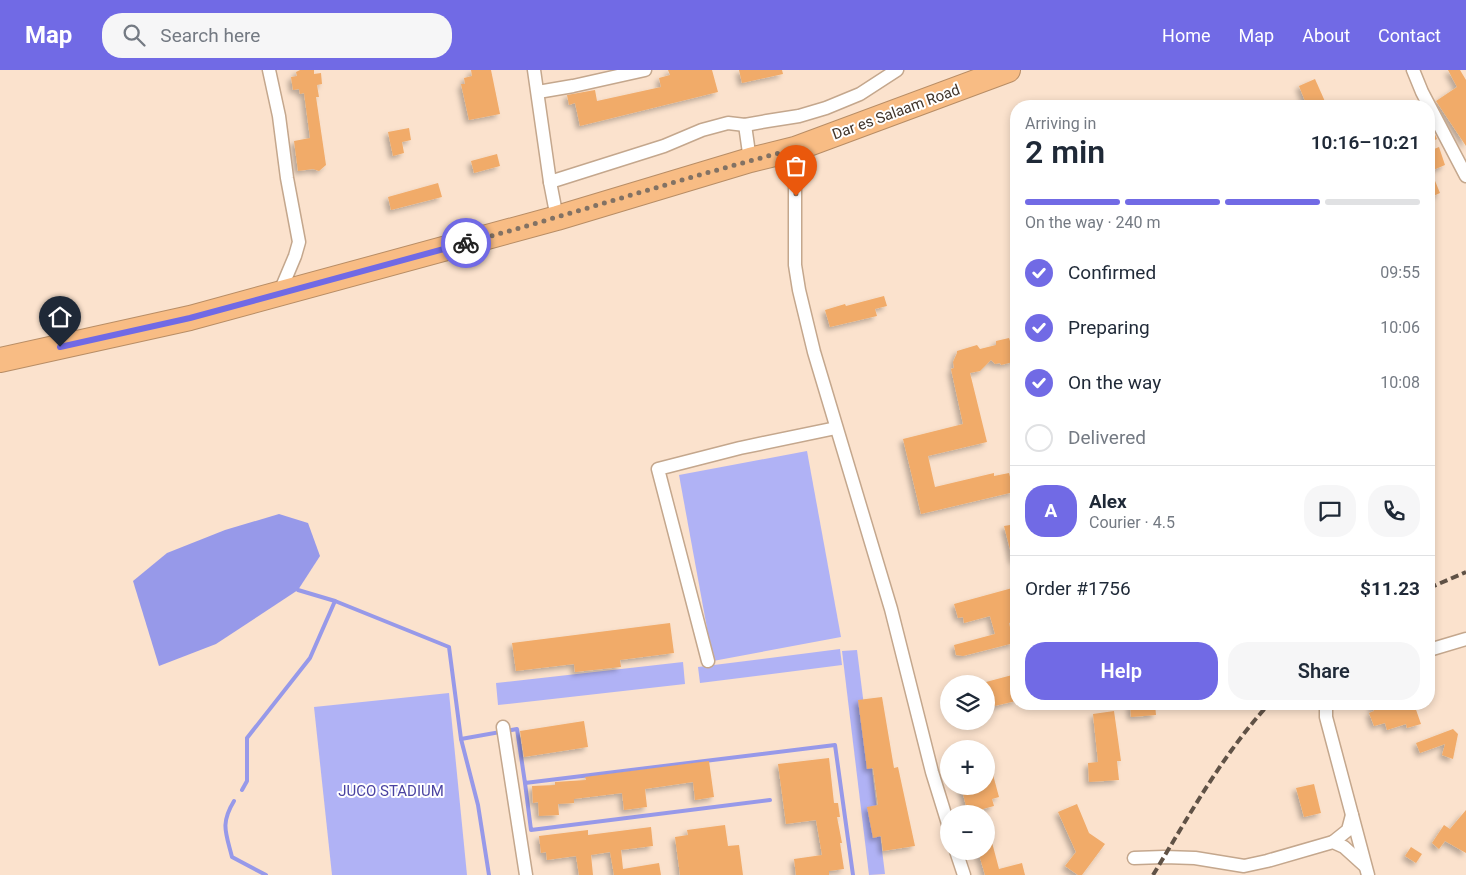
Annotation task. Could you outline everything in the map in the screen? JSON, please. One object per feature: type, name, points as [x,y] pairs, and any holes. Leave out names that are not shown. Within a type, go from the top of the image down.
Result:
[{"type":"highway","name":"Dar es Salaam Road","points":[[0,360],[190,318],[557,218],[750,160],[795,149],[1008,70]]},
{"type":"street","points":[[269,70],[299,242],[279,294]]},
{"type":"street","points":[[534,70],[557,218]]},
{"type":"street","points":[[538,92],[645,70]]},
{"type":"street","points":[[550,182],[664,146],[702,130],[728,123],[745,125],[799,116],[826,108],[860,94],[897,70]]},
{"type":"street","points":[[1412,70],[1426,100]]},
{"type":"street","points":[[1435,117],[1466,176]]},
{"type":"street","points":[[745,125],[750,160]]},
{"type":"street","points":[[795,149],[795,265],[814,352],[890,609],[932,772],[942,805]]},
{"type":"street","points":[[708,660],[658,469],[740,448],[836,428]]},
{"type":"street","points":[[1435,648],[1466,639]]},
{"type":"street","points":[[1326,710],[1326,717],[1366,870]]},
{"type":"street","points":[[503,726],[526,875]]},
{"type":"street","points":[[1134,858],[1195,858],[1244,866],[1259,863],[1332,842],[1348,830],[1352,813]]},
{"type":"street","points":[[1332,842],[1344,847],[1366,870]]},
{"type":"street","points":[[959,860],[964,875]]},
{"type":"street","points":[[1248,875],[1259,863]]},
{"type":"green space","points":[[807,451],[841,637],[713,661],[679,475]]},
{"type":"green space","points":[[840,649],[842,665],[700,683],[698,667]]},
{"type":"green space","points":[[857,650],[885,874],[869,875],[842,651]]},
{"type":"green space","points":[[683,662],[685,684],[498,705],[496,683]]},
{"type":"green space","name":"JUCO STADIUM","points":[[449,693],[467,875],[332,875],[314,707]]},
{"type":"shaded area","points":[[279,514],[308,523],[320,556],[298,590],[216,644],[159,666],[133,581],[167,553],[225,530]]},
{"type":"building","points":[[300,70],[314,70],[314,74],[321,73],[322,84],[317,85],[319,97],[316,97],[326,165],[319,171],[313,169],[298,171],[294,141],[310,138],[304,93],[300,94],[299,89],[293,90],[291,77],[297,76],[296,72]]},
{"type":"building","points":[[471,70],[491,70],[500,114],[469,120],[461,84],[465,84],[464,78],[472,76]]},
{"type":"building","points":[[668,70],[712,70],[718,92],[580,126],[575,103],[569,105],[567,95],[595,90],[597,101],[661,87],[659,78],[670,75]]},
{"type":"building","points":[[739,70],[782,70],[783,74],[742,83]]},
{"type":"building","points":[[1448,70],[1460,70],[1466,80],[1466,146],[1436,101],[1457,87]]},
{"type":"building","points":[[1315,79],[1324,100],[1305,100],[1299,86]]},
{"type":"building","points":[[409,128],[411,140],[402,142],[404,153],[393,156],[388,132]]},
{"type":"building","points":[[1439,147],[1445,165],[1435,169],[1435,149]]},
{"type":"building","points":[[497,154],[500,166],[474,173],[471,161]]},
{"type":"building","points":[[1435,181],[1440,193],[1435,195]]},
{"type":"building","points":[[438,183],[442,197],[391,210],[388,197]]},
{"type":"building","points":[[884,296],[887,306],[875,309],[877,316],[830,327],[825,310]]},
{"type":"building","points":[[1009,338],[1010,363],[1001,365],[1000,363],[995,364],[991,360],[980,371],[970,373],[987,442],[928,456],[935,487],[994,473],[994,476],[1009,473],[1010,493],[921,514],[903,439],[963,424],[951,369],[954,368],[953,362],[957,351],[977,345],[980,349],[996,345],[996,341]]},
{"type":"building","points":[[1010,525],[1010,549],[1004,526]]},
{"type":"building","points":[[1010,589],[1010,644],[963,656],[956,655],[954,645],[995,634],[990,616],[964,623],[963,617],[958,618],[954,604]]},
{"type":"building","points":[[670,623],[674,653],[620,660],[621,667],[575,672],[574,664],[516,671],[512,643]]},
{"type":"building","points":[[1010,676],[1010,702],[995,706],[995,680]]},
{"type":"building","points":[[882,697],[894,768],[898,767],[915,846],[883,851],[881,836],[873,838],[867,807],[878,805],[873,768],[867,769],[858,700]]},
{"type":"building","points":[[1130,710],[1156,710],[1156,715],[1131,717]]},
{"type":"building","points":[[1416,710],[1421,724],[1407,728],[1406,724],[1387,730],[1385,723],[1374,726],[1369,713],[1374,711]]},
{"type":"building","points":[[1114,711],[1121,761],[1117,761],[1119,780],[1089,782],[1088,763],[1098,762],[1093,714]]},
{"type":"building","points":[[584,721],[588,747],[524,757],[520,731]]},
{"type":"building","points":[[1453,729],[1458,734],[1453,759],[1442,755],[1445,744],[1420,753],[1416,743]]},
{"type":"building","points":[[829,758],[834,803],[838,803],[840,817],[837,817],[844,869],[829,871],[829,875],[796,875],[794,859],[822,855],[816,820],[786,824],[778,764]]},
{"type":"building","points":[[709,761],[714,797],[695,800],[693,782],[645,789],[647,807],[624,810],[622,793],[574,799],[574,803],[558,804],[559,815],[539,816],[538,802],[533,803],[532,786],[555,785],[555,782],[586,780],[585,777]]},
{"type":"building","points":[[995,782],[999,797],[992,799],[994,805],[966,805],[963,795],[995,795]]},
{"type":"building","points":[[1314,784],[1321,813],[1304,817],[1296,788]]},
{"type":"building","points":[[1077,804],[1089,833],[1105,844],[1082,875],[1078,875],[1065,866],[1076,852],[1058,812]]},
{"type":"building","points":[[1466,810],[1466,853],[1445,841],[1439,849],[1432,843],[1444,825],[1450,829]]},
{"type":"building","points":[[725,825],[728,846],[739,845],[743,875],[680,875],[675,837],[688,835],[687,830]]},
{"type":"building","points":[[651,827],[653,846],[621,850],[623,869],[659,863],[661,875],[614,875],[610,852],[591,855],[593,875],[579,875],[576,856],[547,860],[546,852],[541,853],[539,836],[588,830],[588,835]]},
{"type":"building","points":[[1411,847],[1422,854],[1416,863],[1405,856]]},
{"type":"building","points":[[995,854],[999,869],[1022,863],[1025,875],[985,875],[981,860],[995,860]]},
{"type":"waterway","points":[[242,790],[247,781],[247,738],[310,658],[335,601],[298,590]]},
{"type":"waterway","points":[[335,601],[449,647],[461,739],[478,805],[489,875]]},
{"type":"waterway","points":[[461,739],[517,729],[525,783],[835,745],[853,875]]},
{"type":"waterway","points":[[525,783],[531,830],[770,800]]},
{"type":"waterway","points":[[234,801],[226,822],[226,835],[232,857],[266,875]]},
{"type":"railway","points":[[1435,585],[1466,572]]},
{"type":"railway","points":[[1153,875],[1221,765],[1264,710]]},
{"type":"way so far","points":[[466,243],[557,218],[750,160],[795,149],[796,196]]},
{"type":"route","points":[[60,347],[190,318],[466,243]]}]
